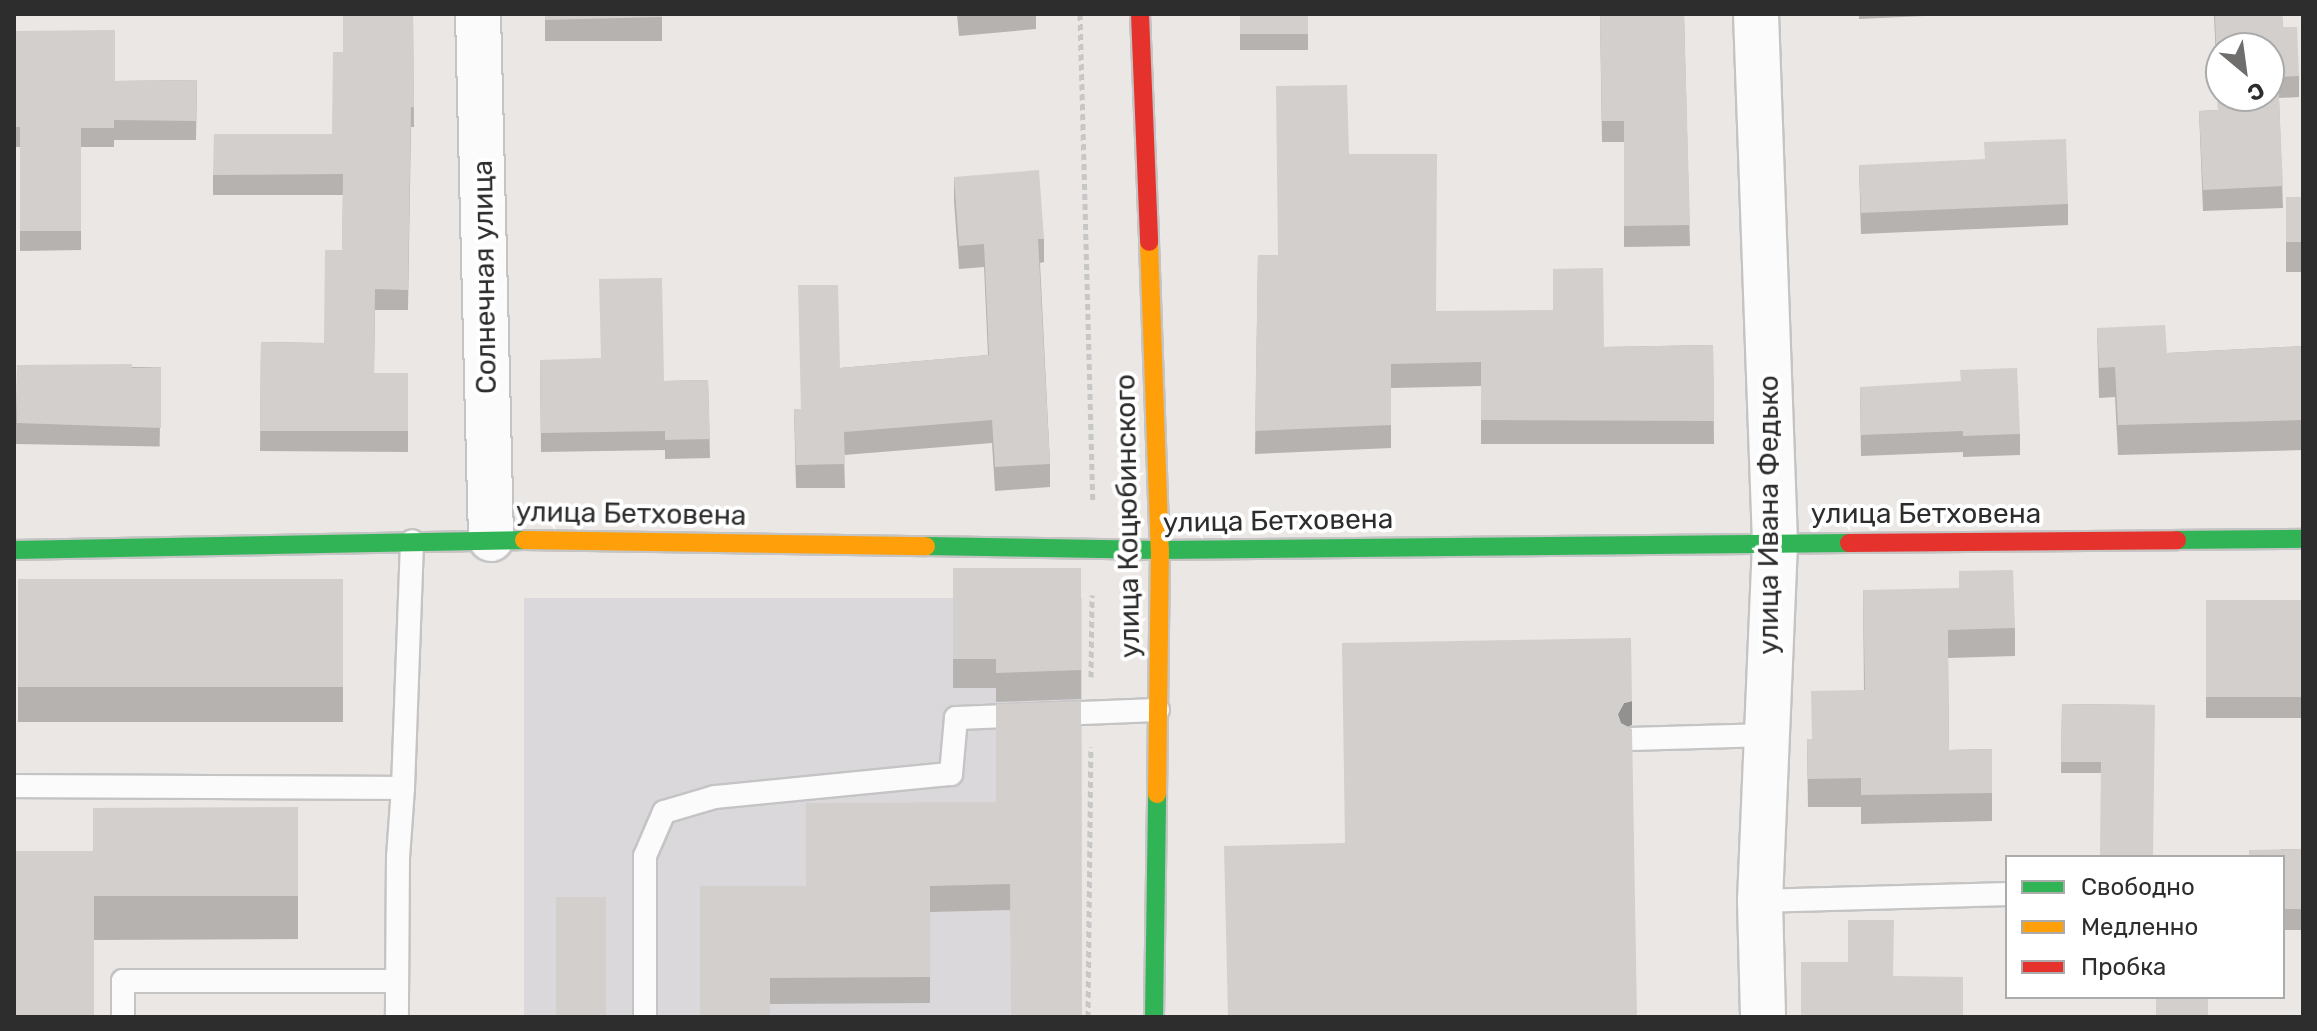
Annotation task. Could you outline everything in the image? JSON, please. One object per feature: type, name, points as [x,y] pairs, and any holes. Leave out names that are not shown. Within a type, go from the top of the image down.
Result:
[{"type":"street","name":"Солнечная улица","points":[[478,14],[491,539]]},
{"type":"street","name":"улица Коцюбинского","points":[[1140,14],[1160,550],[1154,1017]]},
{"type":"street","name":"улица Ивана Федько","points":[[1756,14],[1775,543],[1760,901],[1763,1017]]},
{"type":"street","name":"улица Бетховена","points":[[14,550],[491,539],[1160,550],[2303,539]]},
{"type":"lane","points":[[397,1017],[398,857],[412,541]]},
{"type":"lane","points":[[645,1017],[645,856],[664,812],[715,797],[951,774],[956,718],[1158,710]]},
{"type":"lane","points":[[1632,739],[1767,735]]},
{"type":"lane","points":[[14,786],[403,788]]},
{"type":"lane","points":[[1760,901],[2005,894]]},
{"type":"lane","points":[[123,1017],[123,981],[396,981]]},
{"type":"shaded area","points":[[524,598],[1082,598],[1082,1017],[524,1017]]},
{"type":"building","points":[[343,14],[413,14],[414,107],[411,107],[408,290],[375,289],[374,373],[408,373],[408,431],[260,431],[261,342],[324,343],[325,250],[342,250],[343,174],[213,175],[214,134],[332,134],[333,52],[343,52]]},
{"type":"building","points":[[545,14],[662,14],[662,17],[545,20]]},
{"type":"building","points":[[1240,14],[1308,14],[1308,34],[1240,34]]},
{"type":"building","points":[[1600,14],[1684,14],[1690,225],[1624,226],[1624,121],[1602,121]]},
{"type":"building","points":[[2215,14],[2282,14],[2283,27],[2297,27],[2299,76],[2285,77],[2285,32],[2216,32]]},
{"type":"building","points":[[115,30],[115,81],[197,80],[196,121],[114,120],[114,128],[81,128],[81,231],[20,231],[20,127],[14,127],[14,31]]},
{"type":"building","points":[[1347,85],[1349,154],[1437,154],[1436,311],[1553,310],[1553,269],[1603,268],[1604,347],[1713,345],[1714,421],[1481,420],[1481,362],[1391,364],[1391,425],[1255,431],[1258,255],[1278,255],[1276,86]]},
{"type":"building","points":[[2199,111],[2280,112],[2283,186],[2203,190]]},
{"type":"building","points":[[2066,139],[2068,204],[1861,213],[1859,165],[1985,159],[1984,142]]},
{"type":"building","points":[[1039,170],[1044,239],[1038,239],[1050,464],[995,467],[992,420],[844,432],[845,464],[796,465],[794,409],[801,409],[798,285],[838,285],[840,368],[989,355],[984,244],[959,246],[954,177]]},
{"type":"building","points":[[2286,197],[2303,197],[2303,242],[2286,242]]},
{"type":"building","points":[[662,278],[664,381],[708,380],[710,439],[665,440],[665,431],[541,433],[540,360],[601,358],[599,279]]},
{"type":"building","points":[[2165,325],[2167,353],[2303,346],[2303,420],[2118,425],[2115,367],[2099,368],[2097,328]]},
{"type":"building","points":[[132,364],[132,368],[161,368],[161,428],[17,423],[17,365]]},
{"type":"building","points":[[2017,368],[2020,434],[1963,436],[1963,431],[1861,435],[1860,387],[1961,381],[1960,370]]},
{"type":"building","points":[[953,568],[1081,568],[1081,670],[996,673],[996,659],[953,659]]},
{"type":"building","points":[[2013,570],[2015,628],[1948,630],[1949,750],[1992,749],[1992,793],[1861,795],[1861,778],[1808,779],[1807,739],[1812,739],[1811,691],[1865,690],[1863,590],[1959,588],[1959,571]]},
{"type":"building","points":[[18,579],[343,579],[343,687],[18,687]]},
{"type":"building","points":[[2206,600],[2303,600],[2303,697],[2206,697]]},
{"type":"building","points":[[1631,638],[1632,701],[1624,703],[1618,714],[1621,723],[1632,729],[1637,1017],[1228,1017],[1224,846],[1345,843],[1342,643]]},
{"type":"building","points":[[1081,701],[1082,1017],[1011,1017],[1010,884],[930,886],[930,977],[770,978],[770,1017],[700,1017],[700,886],[806,886],[806,803],[996,802],[996,704]]},
{"type":"building","points":[[2062,704],[2155,705],[2153,855],[2100,855],[2101,762],[2061,762]]},
{"type":"building","points":[[298,807],[298,896],[94,896],[94,1017],[14,1017],[14,851],[93,851],[93,808]]},
{"type":"building","points":[[2303,849],[2303,909],[2285,909],[2285,855],[2249,855],[2249,850]]},
{"type":"building","points":[[556,897],[606,897],[606,1017],[556,1017]]},
{"type":"building","points":[[1848,920],[1894,920],[1893,976],[1963,977],[1963,1017],[1801,1017],[1801,962],[1848,962]]},
{"type":"building","points":[[2156,999],[2208,999],[2208,1017],[2156,1017]]},
{"type":"traffic: fast","points":[[2177,540],[2303,539]]},
{"type":"traffic: fast","points":[[14,550],[524,540]]},
{"type":"traffic: fast","points":[[926,546],[1160,550],[1849,543]]},
{"type":"traffic: fast","points":[[1154,1017],[1157,794]]},
{"type":"traffic: slow","points":[[1149,242],[1160,550],[1157,794]]},
{"type":"traffic: slow","points":[[524,540],[926,546]]},
{"type":"traffic: jam","points":[[1140,14],[1149,242]]},
{"type":"traffic: jam","points":[[1849,543],[2177,540]]}]
